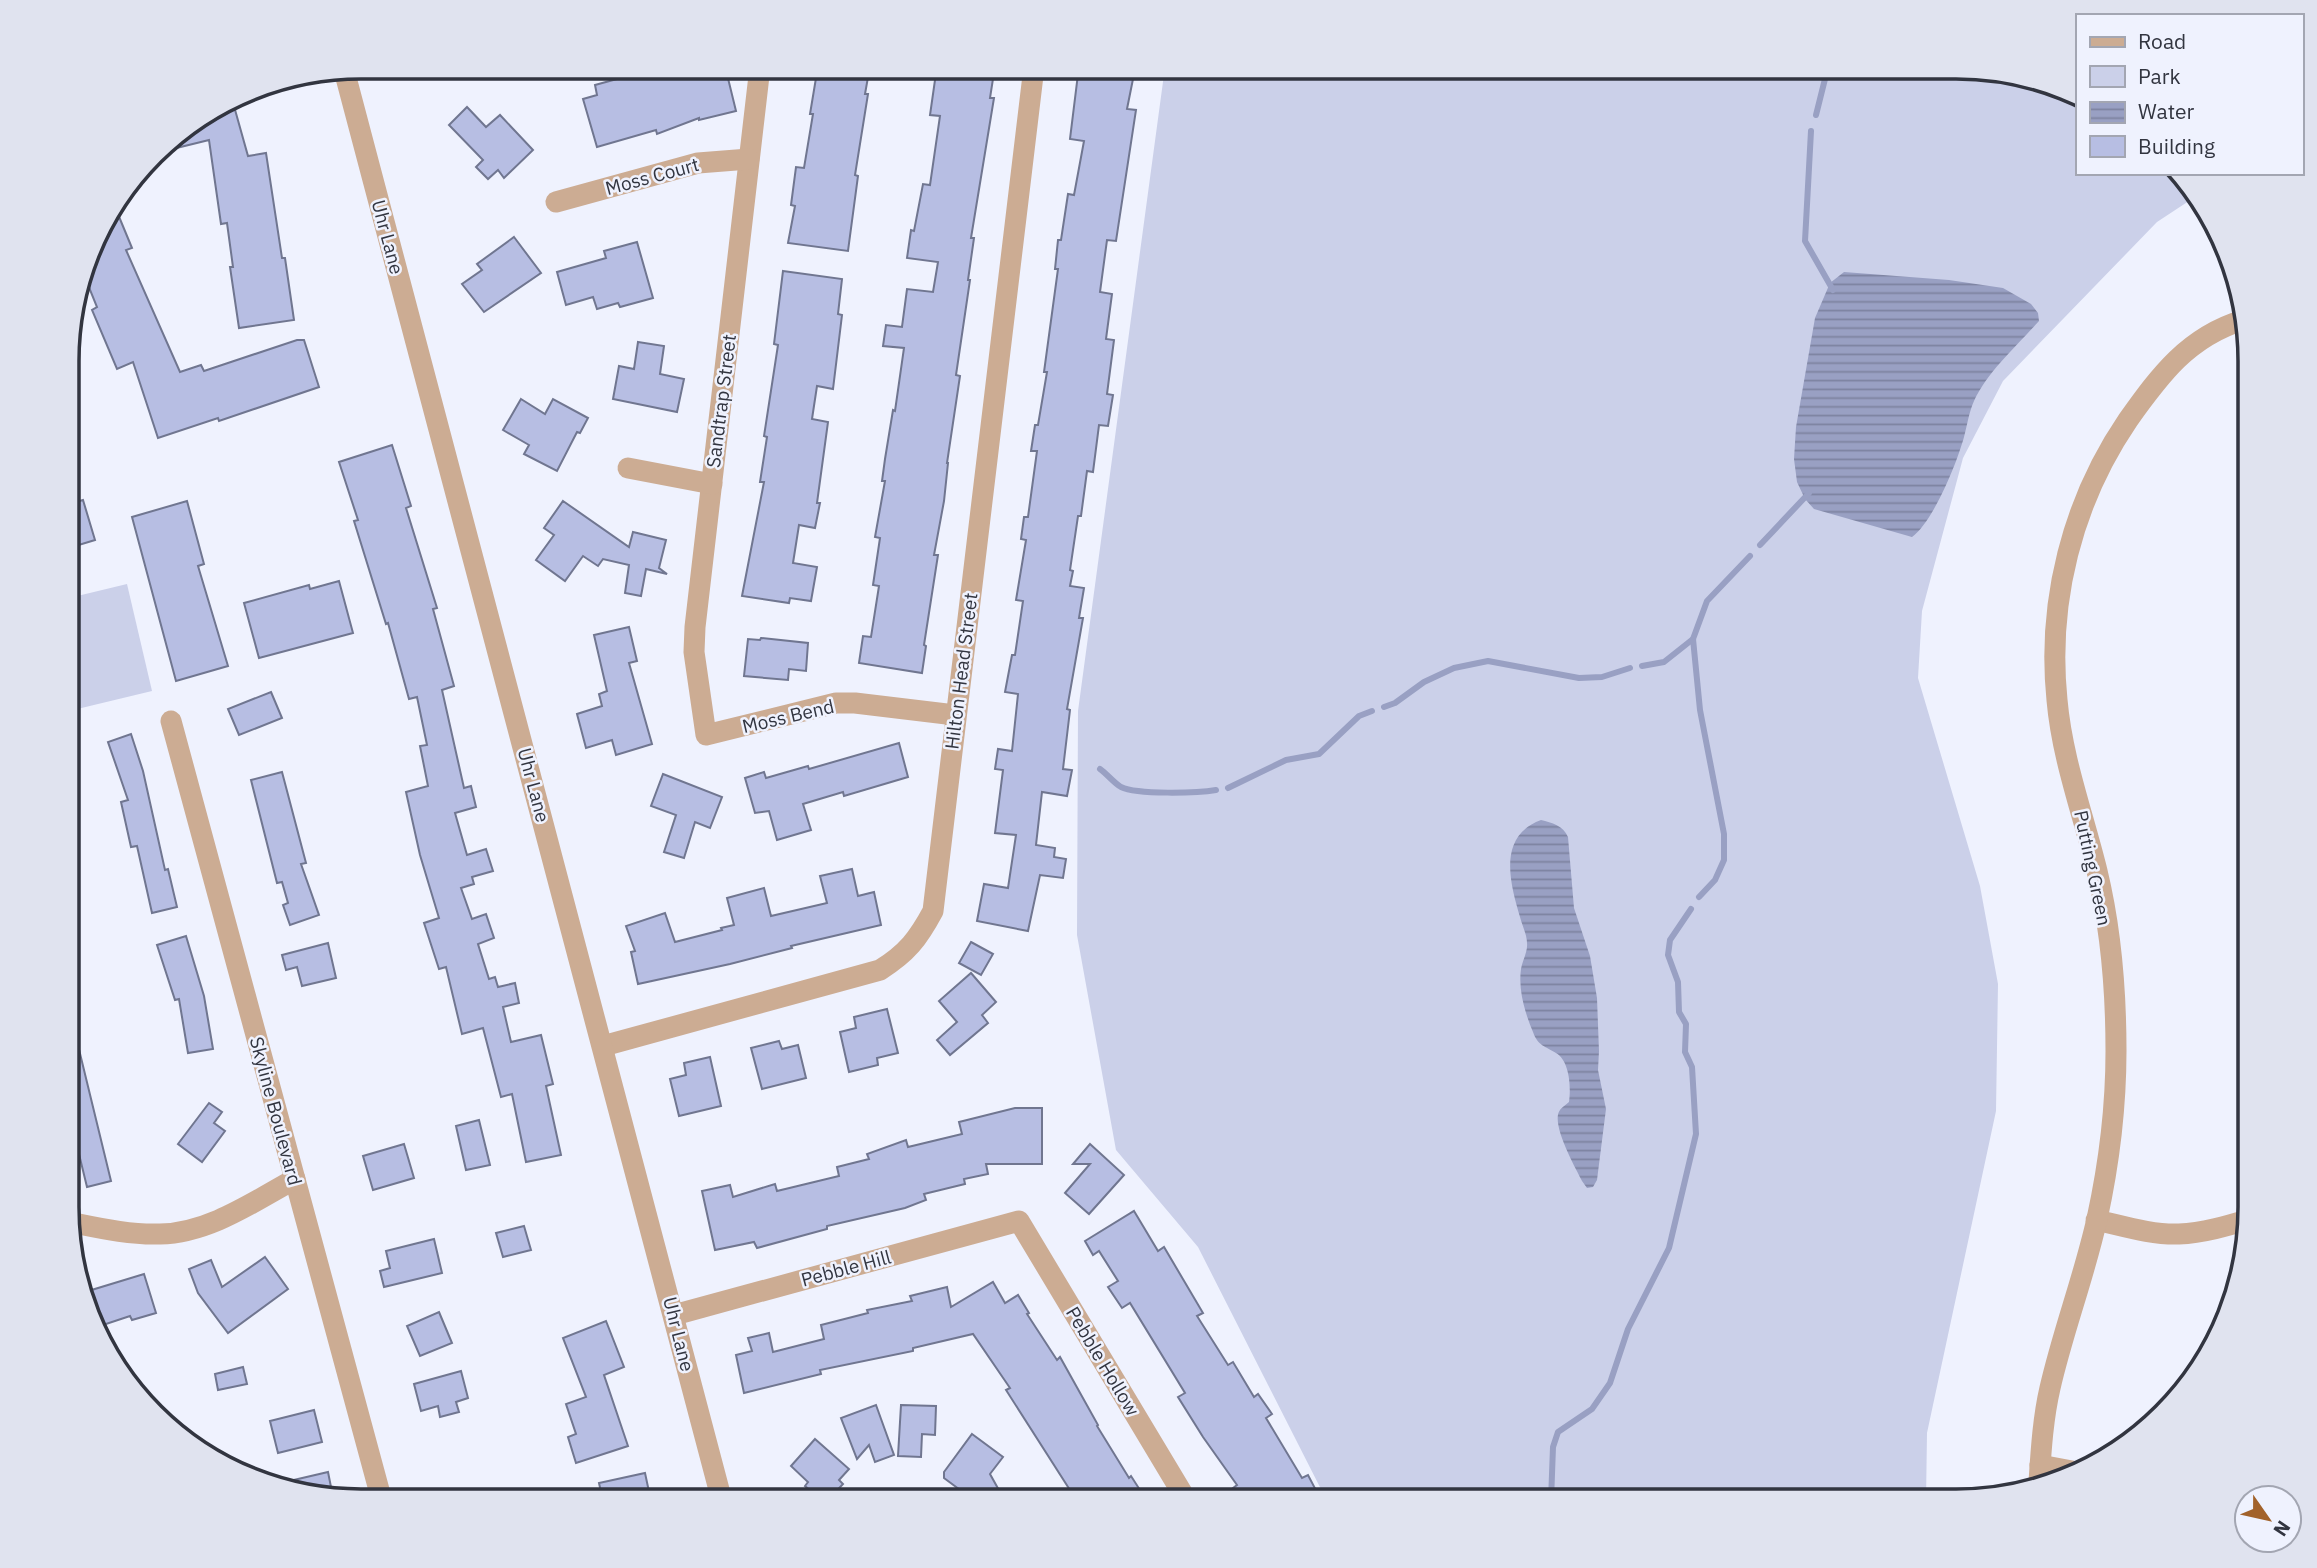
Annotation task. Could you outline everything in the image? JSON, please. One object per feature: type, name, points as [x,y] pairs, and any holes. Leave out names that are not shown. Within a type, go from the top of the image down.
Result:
[{"type":"street","name":"Uhr Lane","points":[[346,79],[719,1489]]},
{"type":"street","name":"Sandtrap Street","points":[[706,735],[694,652],[758,79]]},
{"type":"street","name":"Hilton Head Street","points":[[603,1046],[880,970],[902,956],[920,935],[933,911],[1032,79]]},
{"type":"street","name":"Moss Court","points":[[556,202],[698,163],[749,159]]},
{"type":"street","name":"Putting Green","points":[[2039,1473],[2048,1393],[2096,1220],[2111,1133],[2116,1051],[2112,962],[2098,874],[2063,744],[2057,701],[2054,656],[2063,568],[2075,525],[2111,444],[2164,370],[2194,344],[2236,322]]},
{"type":"street","points":[[628,468],[712,484]]},
{"type":"street","name":"Moss Bend","points":[[706,735],[836,703],[955,715]]},
{"type":"street","name":"Skyline Boulevard","points":[[171,721],[378,1489]]},
{"type":"street","points":[[79,1224],[118,1232],[161,1234],[194,1229],[225,1217],[295,1179]]},
{"type":"street","points":[[2096,1220],[2156,1233],[2180,1234],[2238,1223]]},
{"type":"street","name":"Pebble Hill","points":[[674,1315],[1019,1221]]},
{"type":"street","name":"Pebble Hollow","points":[[1019,1221],[1180,1489]]},
{"type":"green space","points":[[1163,79],[1993,81],[2029,88],[2076,106],[2076,175],[2168,175],[2189,201],[2157,222],[2003,381],[1963,458],[1922,611],[1918,678],[1980,886],[1998,984],[1996,1111],[1927,1433],[1926,1489],[1321,1489],[1198,1247],[1116,1150],[1077,935],[1078,711]]},
{"type":"green space","points":[[127,584],[152,691],[79,709],[79,596]]},
{"type":"water","points":[[1844,272],[1949,280],[2003,288],[2031,304],[2038,313],[2039,321],[1995,369],[1980,390],[1972,405],[1961,448],[1950,476],[1928,519],[1912,537],[1814,509],[1805,499],[1797,482],[1794,459],[1796,427],[1815,318],[1830,283]]},
{"type":"water","points":[[1541,820],[1560,827],[1568,837],[1574,908],[1590,956],[1597,998],[1598,1070],[1606,1109],[1597,1180],[1593,1187],[1587,1188],[1569,1156],[1558,1125],[1560,1110],[1569,1102],[1567,1068],[1561,1057],[1535,1037],[1521,993],[1520,977],[1527,940],[1513,890],[1510,862],[1518,837],[1527,827]]},
{"type":"building","points":[[617,79],[728,79],[736,111],[699,118],[657,134],[656,130],[597,147],[583,99],[597,95],[595,85]]},
{"type":"building","points":[[816,79],[868,79],[848,251],[788,243],[795,206],[791,205],[796,167],[804,168],[813,114],[810,114]]},
{"type":"building","points":[[935,79],[993,79],[990,98],[994,98],[971,238],[974,238],[970,280],[956,375],[960,376],[944,501],[934,555],[938,555],[922,673],[859,663],[863,636],[871,637],[879,586],[873,585],[880,538],[875,537],[904,348],[883,346],[886,325],[902,327],[907,289],[933,292],[938,262],[907,258],[923,184],[930,185],[940,116],[930,115]]},
{"type":"building","points":[[1077,79],[1133,79],[1127,109],[1136,110],[1116,241],[1107,240],[1100,292],[1112,294],[1106,339],[1114,340],[1107,394],[1113,395],[1108,426],[1099,425],[1093,472],[1087,471],[1070,570],[1073,571],[1070,586],[1084,588],[1079,618],[1083,618],[1067,709],[1070,710],[1063,769],[1072,770],[1067,796],[1042,792],[1036,845],[1055,848],[1054,857],[1066,859],[1063,878],[1040,875],[1028,931],[977,921],[984,884],[1008,888],[1016,835],[995,833],[1003,770],[995,769],[998,749],[1012,751],[1018,694],[1005,692],[1012,655],[1015,655],[1023,601],[1016,600],[1026,540],[1021,539],[1024,517],[1028,517],[1037,451],[1031,451],[1047,372],[1044,372],[1058,269],[1055,269],[1058,240],[1061,240],[1068,194],[1074,195],[1084,141],[1070,139]]},
{"type":"building","points":[[467,107],[486,127],[500,115],[533,150],[504,178],[498,170],[488,179],[476,167],[483,160],[449,125]]},
{"type":"building","points":[[235,109],[248,156],[266,153],[294,320],[239,328],[227,223],[221,224],[209,140],[176,148],[204,126]]},
{"type":"building","points":[[119,217],[132,248],[126,250],[180,372],[201,365],[204,371],[304,340],[319,387],[219,421],[218,418],[158,438],[133,362],[117,369],[92,310],[97,307],[89,286],[100,253]]},
{"type":"building","points":[[514,237],[541,273],[484,312],[462,284],[482,270],[477,264]]},
{"type":"building","points":[[637,242],[653,298],[620,307],[618,303],[597,309],[593,297],[566,305],[557,272],[606,258],[604,251]]},
{"type":"building","points":[[783,271],[842,279],[838,314],[842,315],[833,389],[817,386],[812,419],[828,422],[817,503],[820,503],[815,528],[799,525],[793,563],[817,567],[811,601],[790,598],[789,603],[742,596],[764,482],[760,482],[767,437],[764,436],[778,345],[774,344]]},
{"type":"building","points":[[638,342],[664,346],[660,374],[684,379],[677,412],[613,399],[619,366],[634,369]]},
{"type":"building","points":[[521,399],[545,414],[553,399],[588,418],[580,433],[577,432],[557,471],[524,454],[529,445],[503,430]]},
{"type":"building","points":[[392,445],[411,506],[406,508],[437,608],[433,609],[454,686],[442,690],[464,788],[471,786],[476,807],[455,813],[467,855],[486,849],[493,871],[472,877],[474,884],[461,888],[472,919],[486,914],[494,938],[478,944],[489,979],[495,977],[498,987],[515,983],[519,1003],[503,1007],[511,1042],[541,1035],[553,1084],[546,1086],[561,1155],[526,1162],[512,1094],[501,1097],[483,1028],[462,1034],[446,967],[439,969],[424,923],[439,918],[420,855],[406,792],[428,786],[420,746],[427,745],[417,697],[409,699],[388,623],[386,624],[354,521],[358,520],[339,462]]},
{"type":"building","points":[[83,500],[95,540],[79,545],[79,501]]},
{"type":"building","points":[[187,501],[204,564],[198,566],[228,666],[176,681],[132,517]]},
{"type":"building","points":[[563,501],[629,547],[633,532],[666,540],[659,568],[667,574],[646,569],[641,596],[625,593],[629,565],[603,559],[598,566],[583,556],[565,581],[536,560],[554,535],[544,528]]},
{"type":"building","points":[[339,581],[353,633],[259,658],[244,603],[309,585],[310,589]]},
{"type":"building","points":[[629,627],[637,661],[629,663],[652,744],[616,755],[612,740],[586,748],[577,714],[602,706],[599,694],[607,691],[594,635]]},
{"type":"building","points":[[748,639],[808,643],[806,671],[789,669],[788,680],[744,676]]},
{"type":"building","points":[[271,692],[282,718],[239,735],[228,709]]},
{"type":"building","points":[[131,734],[177,907],[152,913],[137,846],[131,847],[121,802],[128,800],[108,742]]},
{"type":"building","points":[[899,743],[908,777],[844,796],[843,792],[803,804],[811,830],[777,840],[769,811],[755,813],[745,778],[764,772],[766,778],[808,766],[809,769]]},
{"type":"building","points":[[282,772],[306,863],[301,864],[319,915],[290,925],[283,905],[288,903],[282,882],[277,883],[251,780]]},
{"type":"building","points":[[663,774],[722,797],[710,828],[695,822],[684,858],[664,852],[676,815],[651,806]]},
{"type":"building","points":[[852,869],[858,896],[874,892],[881,925],[791,946],[792,948],[730,964],[638,984],[631,952],[635,951],[626,926],[665,913],[675,942],[734,925],[727,898],[764,888],[771,916],[827,903],[820,876]]},
{"type":"building","points":[[186,936],[204,996],[213,1049],[188,1053],[179,999],[175,1000],[157,945]]},
{"type":"building","points":[[971,942],[993,954],[981,975],[959,963]]},
{"type":"building","points":[[328,943],[336,978],[302,986],[297,967],[286,970],[282,955]]},
{"type":"building","points":[[971,973],[996,1002],[982,1015],[988,1023],[950,1055],[937,1040],[957,1022],[939,1001]]},
{"type":"building","points":[[887,1009],[898,1053],[877,1058],[878,1065],[849,1072],[840,1032],[856,1028],[854,1017]]},
{"type":"building","points":[[779,1041],[782,1049],[798,1045],[806,1078],[762,1089],[751,1048]]},
{"type":"building","points":[[79,1049],[111,1181],[87,1187],[79,1154]]},
{"type":"building","points":[[710,1057],[721,1106],[679,1116],[670,1079],[686,1075],[684,1063]]},
{"type":"building","points":[[209,1103],[222,1112],[214,1123],[225,1131],[202,1162],[178,1144]]},
{"type":"building","points":[[1015,1108],[1042,1108],[1042,1164],[986,1164],[988,1174],[964,1179],[965,1184],[924,1194],[926,1200],[905,1208],[827,1226],[827,1229],[757,1248],[754,1242],[715,1250],[702,1191],[730,1185],[733,1197],[775,1184],[777,1191],[839,1176],[837,1167],[869,1159],[867,1154],[906,1140],[908,1147],[962,1134],[959,1122]]},
{"type":"building","points":[[479,1120],[490,1165],[466,1170],[456,1126]]},
{"type":"building","points":[[404,1144],[414,1178],[373,1190],[363,1156]]},
{"type":"building","points":[[1090,1144],[1124,1175],[1089,1214],[1065,1193],[1090,1164],[1073,1164]]},
{"type":"building","points":[[1134,1211],[1158,1251],[1164,1247],[1203,1313],[1197,1316],[1228,1365],[1233,1362],[1254,1397],[1258,1394],[1272,1414],[1266,1418],[1302,1478],[1308,1475],[1315,1489],[1234,1489],[1237,1485],[1178,1397],[1185,1393],[1130,1303],[1122,1308],[1108,1287],[1118,1281],[1099,1251],[1093,1255],[1085,1241]]},
{"type":"building","points":[[524,1226],[531,1250],[503,1257],[496,1233]]},
{"type":"building","points":[[434,1239],[442,1273],[384,1287],[380,1271],[390,1268],[386,1251]]},
{"type":"building","points":[[265,1257],[288,1289],[228,1333],[198,1293],[189,1269],[211,1260],[222,1287]]},
{"type":"building","points":[[144,1274],[156,1313],[132,1320],[130,1316],[104,1325],[91,1290]]},
{"type":"building","points":[[993,1282],[1005,1303],[1018,1295],[1057,1360],[1060,1357],[1129,1478],[1131,1476],[1139,1489],[1069,1489],[1006,1390],[1010,1388],[973,1334],[913,1348],[913,1351],[820,1370],[821,1374],[744,1393],[736,1355],[752,1351],[748,1338],[769,1333],[773,1352],[824,1339],[821,1325],[868,1313],[867,1310],[912,1301],[910,1296],[947,1287],[951,1307]]},
{"type":"building","points":[[439,1312],[452,1343],[420,1356],[407,1326]]},
{"type":"building","points":[[606,1321],[624,1367],[604,1375],[628,1446],[576,1463],[568,1437],[576,1434],[566,1404],[586,1397],[563,1338]]},
{"type":"building","points":[[243,1367],[247,1384],[218,1390],[215,1374]]},
{"type":"building","points":[[461,1371],[468,1398],[456,1402],[459,1412],[440,1417],[438,1406],[421,1411],[414,1384]]},
{"type":"building","points":[[876,1405],[894,1455],[875,1462],[869,1445],[857,1459],[841,1418]]},
{"type":"building","points":[[901,1405],[936,1406],[935,1435],[922,1434],[921,1457],[898,1456]]},
{"type":"building","points":[[314,1410],[322,1442],[278,1453],[270,1421]]},
{"type":"building","points":[[972,1434],[1003,1457],[990,1474],[998,1489],[959,1489],[944,1478],[944,1472]]},
{"type":"building","points":[[815,1439],[849,1469],[839,1480],[843,1484],[838,1489],[808,1489],[805,1486],[808,1482],[791,1466]]},
{"type":"building","points":[[328,1472],[331,1488],[306,1484],[291,1481]]},
{"type":"building","points":[[645,1473],[648,1489],[600,1489],[599,1483]]},
{"type":"waterway","points":[[1816,115],[1825,79]]},
{"type":"waterway","points":[[1811,131],[1805,241],[1833,290]]},
{"type":"waterway","points":[[1760,545],[1809,493]]},
{"type":"waterway","points":[[1699,897],[1715,880],[1724,860],[1724,834],[1700,710],[1693,639],[1707,601],[1750,556]]},
{"type":"waterway","points":[[1642,666],[1664,662],[1693,639]]},
{"type":"waterway","points":[[1384,707],[1395,703],[1424,682],[1454,668],[1488,661],[1579,678],[1602,677],[1630,668]]},
{"type":"waterway","points":[[1228,788],[1286,760],[1319,754],[1359,716],[1372,711]]},
{"type":"waterway","points":[[1100,769],[1118,785],[1129,790],[1168,793],[1216,790]]},
{"type":"waterway","points":[[1551,1489],[1553,1447],[1558,1432],[1592,1409],[1610,1383],[1628,1329],[1669,1248],[1696,1134],[1692,1067],[1685,1052],[1686,1024],[1679,1012],[1678,982],[1668,955],[1670,940],[1691,909]]}]
